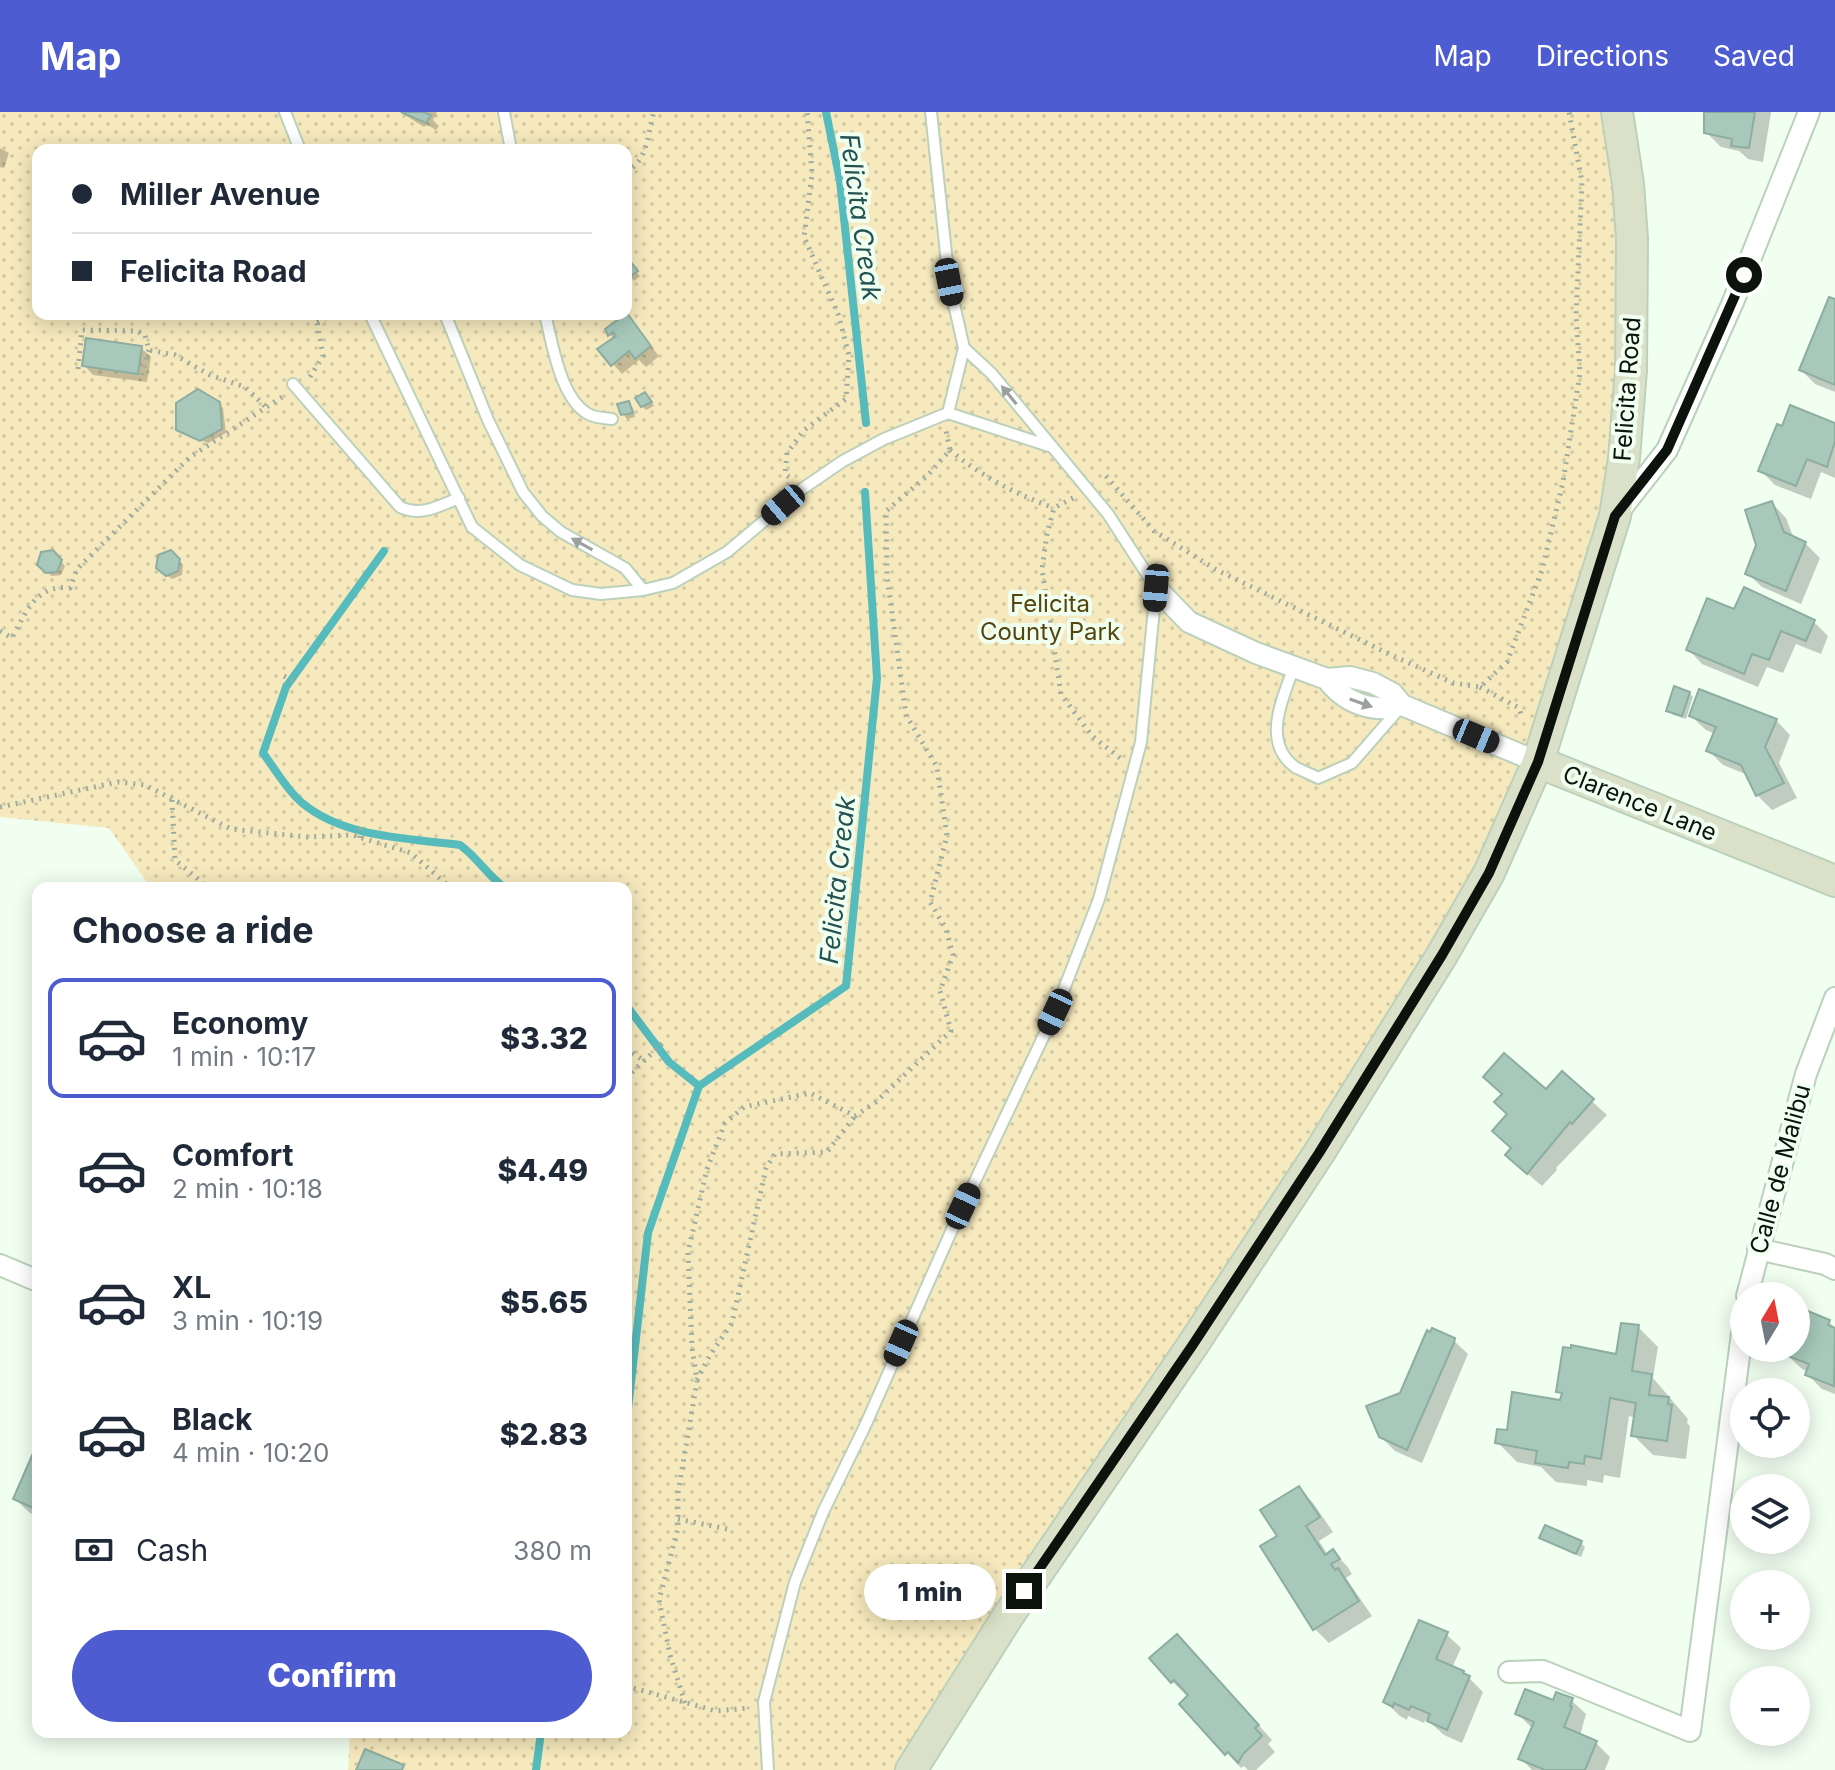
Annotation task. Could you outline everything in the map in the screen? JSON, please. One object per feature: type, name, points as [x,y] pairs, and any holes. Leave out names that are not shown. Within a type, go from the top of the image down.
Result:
[{"type":"main road","name":"Felicita Road","points":[[911,1770],[1008,1616],[1192,1346],[1327,1140],[1489,873],[1538,762],[1615,516],[1624,458],[1631,370],[1633,274],[1628,184],[1617,112]]},
{"type":"main road","name":"Clarence Lane","points":[[1538,762],[1835,881]]},
{"type":"street","points":[[1615,516],[1667,450],[1733,302],[1809,112]]},
{"type":"street","name":"Clarence Lane","points":[[1156,588],[1189,622],[1256,653],[1327,679],[1350,677],[1373,683],[1392,693],[1402,705],[1538,762]]},
{"type":"street","name":"Calle de Malibu","points":[[1750,1282],[1806,1074],[1835,998]]},
{"type":"street","points":[[1758,1249],[1835,1269]]},
{"type":"street","points":[[0,1265],[32,1278]]},
{"type":"street","points":[[1509,1672],[1543,1671],[1690,1731],[1738,1362]]},
{"type":"lane","points":[[285,112],[298,144]]},
{"type":"lane","points":[[504,112],[510,144]]},
{"type":"lane","points":[[931,112],[949,282],[964,348],[946,414]]},
{"type":"lane","points":[[373,320],[472,527],[511,559],[545,579],[572,590],[601,594],[673,583],[727,552],[802,489],[843,461],[884,439],[946,414],[1050,446]]},
{"type":"lane","points":[[447,320],[488,420],[523,492],[542,516],[561,532],[625,568],[643,590]]},
{"type":"lane","points":[[547,320],[560,372],[576,404],[591,416],[612,419]]},
{"type":"lane","points":[[768,1770],[764,1706],[795,1582],[823,1512],[1055,1012],[1099,899],[1137,760],[1149,673],[1156,588],[1108,514],[992,374],[964,348]]},
{"type":"lane","points":[[297,388],[400,507],[408,511],[429,511],[459,498]]},
{"type":"lane","points":[[1294,667],[1281,703],[1275,735],[1283,753],[1294,766],[1318,778],[1352,763],[1402,705]]},
{"type":"path","points":[[632,169],[637,166],[646,148],[654,112]]},
{"type":"path","points":[[802,489],[785,474],[787,453],[804,430],[846,399],[849,355],[838,314],[804,237],[812,174],[807,112]]},
{"type":"path","points":[[1480,687],[1507,662],[1542,570],[1563,482],[1580,373],[1576,317],[1582,182],[1569,112]]},
{"type":"path","points":[[0,631],[12,638],[41,592],[52,588],[70,588],[77,569],[190,457],[297,388],[323,356],[317,322],[321,320]]},
{"type":"path","points":[[78,369],[82,330],[137,331],[145,335],[149,350],[142,375]]},
{"type":"path","points":[[149,350],[175,355],[210,375],[245,387],[266,407]]},
{"type":"path","points":[[946,414],[950,450],[977,473],[1054,508]]},
{"type":"path","points":[[685,1703],[670,1655],[659,1600],[678,1519],[678,1493],[697,1381],[732,1323],[766,1168],[775,1154],[827,1152],[855,1116],[876,1102],[951,1031],[940,991],[953,955],[946,929],[930,902],[947,836],[937,767],[906,715],[887,576],[886,511],[927,476],[950,450]]},
{"type":"path","points":[[1106,476],[1154,531],[1215,569],[1453,683],[1480,687],[1519,708],[1524,722]]},
{"type":"path","points":[[1076,496],[1054,508],[1042,569],[1061,694],[1092,736],[1117,758],[1137,760]]},
{"type":"path","points":[[284,676],[295,682]]},
{"type":"path","points":[[0,807],[118,782],[145,785],[231,829],[307,837],[352,835],[411,853],[444,882]]},
{"type":"path","points":[[172,799],[175,860],[202,882]]},
{"type":"path","points":[[360,838],[361,822]]},
{"type":"path","points":[[632,1072],[665,1041]]},
{"type":"path","points":[[632,1052],[644,1061]]},
{"type":"path","points":[[697,1381],[692,1347],[688,1252],[707,1169],[725,1123],[744,1107],[810,1093],[855,1116]]},
{"type":"path","points":[[678,1519],[732,1530]]},
{"type":"path","points":[[632,1688],[716,1711],[764,1706]]},
{"type":"green space","name":"Felicita County Park","points":[[0,112],[1617,112],[1624,460],[1489,873],[911,1770],[348,1770],[350,1738],[632,1738],[632,882],[147,882],[109,828],[0,817]]},
{"type":"building","points":[[401,112],[423,112],[431,115],[426,123]]},
{"type":"building","points":[[1704,112],[1755,112],[1749,148],[1731,146],[1732,139],[1704,133]]},
{"type":"building","points":[[1829,297],[1835,299],[1835,385],[1799,370]]},
{"type":"building","points":[[617,320],[632,320],[651,346],[635,359],[629,351],[611,366],[597,349],[616,336],[613,332],[608,336],[605,329]]},
{"type":"building","points":[[86,338],[142,346],[138,374],[82,366]]},
{"type":"building","points":[[198,389],[220,402],[222,429],[200,441],[176,430],[176,403]]},
{"type":"building","points":[[645,392],[652,402],[641,407],[635,398]]},
{"type":"building","points":[[629,401],[633,413],[621,415],[617,404]]},
{"type":"building","points":[[1790,405],[1835,423],[1835,441],[1827,467],[1807,459],[1796,486],[1758,471],[1777,424],[1782,426]]},
{"type":"building","points":[[1772,501],[1784,532],[1806,542],[1786,591],[1745,574],[1756,545],[1745,510]]},
{"type":"building","points":[[53,550],[62,560],[57,572],[46,573],[37,565],[41,552]]},
{"type":"building","points":[[171,550],[180,559],[178,571],[166,576],[156,568],[158,555]]},
{"type":"building","points":[[1744,587],[1815,620],[1806,641],[1781,631],[1769,660],[1752,654],[1744,674],[1686,650],[1707,598],[1734,609]]},
{"type":"building","points":[[1674,686],[1690,692],[1682,716],[1666,711]]},
{"type":"building","points":[[1699,689],[1777,719],[1765,747],[1784,783],[1756,796],[1741,765],[1706,751],[1716,727],[1689,716]]},
{"type":"building","points":[[1504,1053],[1546,1089],[1562,1071],[1594,1099],[1572,1124],[1570,1122],[1527,1174],[1505,1155],[1511,1148],[1492,1131],[1507,1114],[1494,1102],[1502,1094],[1483,1077]]},
{"type":"building","points":[[1810,1312],[1830,1320],[1828,1325],[1835,1328],[1834,1386],[1805,1375],[1809,1364],[1804,1362],[1810,1362]]},
{"type":"building","points":[[1621,1323],[1639,1325],[1632,1371],[1652,1374],[1649,1395],[1669,1397],[1668,1404],[1672,1405],[1667,1441],[1631,1436],[1636,1403],[1610,1398],[1601,1459],[1585,1456],[1584,1464],[1569,1462],[1568,1468],[1535,1463],[1537,1451],[1495,1443],[1497,1429],[1507,1430],[1512,1392],[1560,1400],[1562,1393],[1556,1392],[1563,1347],[1571,1348],[1571,1345],[1616,1354]]},
{"type":"building","points":[[1432,1328],[1455,1338],[1454,1343],[1407,1450],[1379,1437],[1366,1406],[1400,1393],[1427,1330],[1430,1332]]},
{"type":"building","points":[[32,1456],[32,1507],[13,1499]]},
{"type":"building","points":[[1299,1486],[1320,1517],[1306,1526],[1325,1555],[1333,1549],[1340,1559],[1331,1564],[1335,1570],[1338,1568],[1359,1601],[1313,1630],[1260,1546],[1277,1536],[1260,1510]]},
{"type":"building","points":[[1545,1525],[1582,1541],[1576,1554],[1539,1538]]},
{"type":"building","points":[[1419,1620],[1448,1632],[1436,1659],[1470,1676],[1447,1730],[1427,1721],[1430,1714],[1411,1706],[1409,1710],[1383,1702]]},
{"type":"building","points":[[1177,1634],[1259,1725],[1255,1728],[1262,1736],[1238,1763],[1228,1752],[1225,1755],[1179,1704],[1188,1695],[1174,1680],[1171,1683],[1149,1658]]},
{"type":"building","points":[[1525,1689],[1553,1700],[1556,1692],[1573,1698],[1564,1727],[1597,1741],[1585,1770],[1545,1770],[1518,1759],[1534,1722],[1515,1714]]},
{"type":"building","points":[[365,1749],[404,1765],[402,1770],[356,1770]]},
{"type":"waterway","name":"Felicita Creak","points":[[826,112],[840,181],[866,423]]},
{"type":"waterway","name":"Felicita Creak","points":[[632,1373],[648,1233],[699,1086],[846,986],[877,678],[865,492]]},
{"type":"waterway","points":[[384,551],[286,687],[263,753],[290,791],[318,814],[356,830],[460,845],[498,882]]},
{"type":"waterway","points":[[632,1013],[669,1062],[699,1086]]},
{"type":"waterway","name":"Felicita Creak","points":[[536,1770],[540,1738]]},
{"type":"route","points":[[1024,1591],[1192,1346],[1319,1153],[1489,873],[1538,762],[1615,516],[1667,450],[1744,275]]}]
